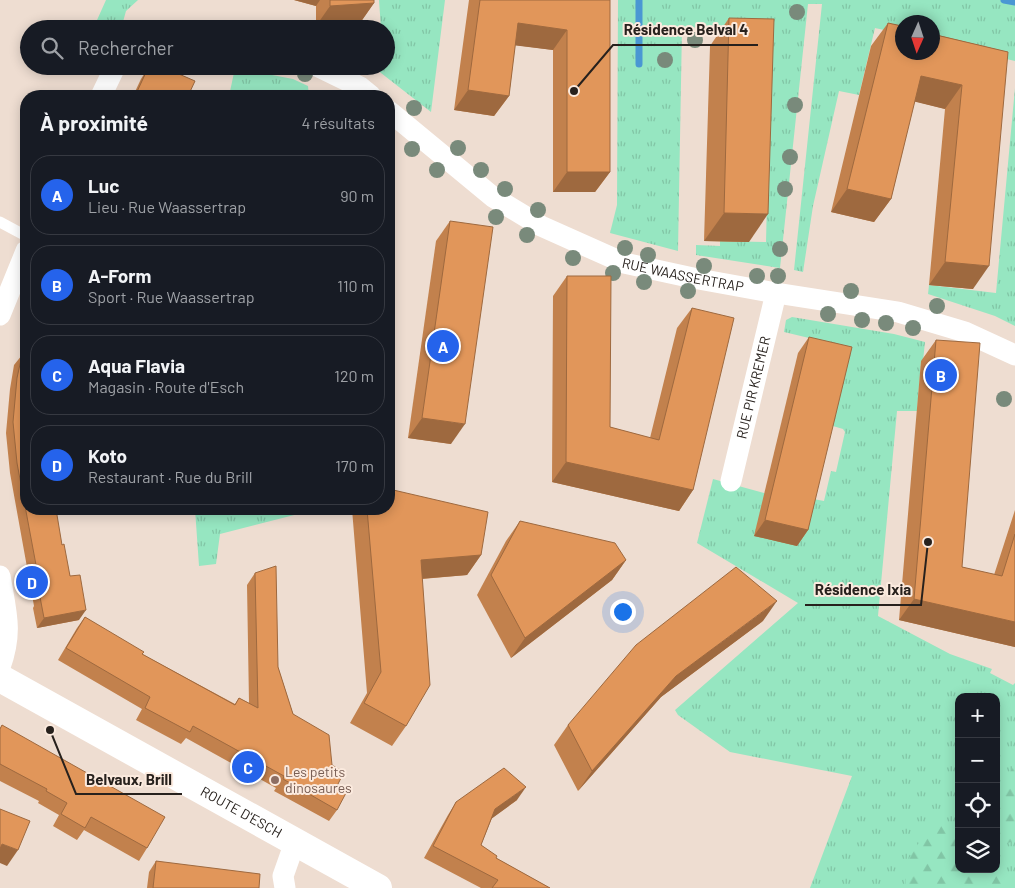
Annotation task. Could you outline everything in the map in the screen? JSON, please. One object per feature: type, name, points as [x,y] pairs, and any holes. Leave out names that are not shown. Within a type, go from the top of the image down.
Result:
[{"type":"main road","name":"ROUTE D'ESCH","points":[[0,678],[378,888]]},
{"type":"street","points":[[104,90],[112,75]]},
{"type":"street","points":[[335,75],[364,90]]},
{"type":"street","name":"RUE WAASSERTRAP","points":[[395,116],[494,196],[540,226],[624,262],[694,278],[776,293],[898,312],[965,332],[1015,355]]},
{"type":"street","points":[[0,316],[20,267]]},
{"type":"street","name":"RUE PIR KREMER","points":[[731,481],[776,293]]},
{"type":"street","points":[[0,576],[8,631],[6,649],[0,666]]},
{"type":"street","points":[[285,888],[283,876],[295,842]]},
{"type":"lane","points":[[0,222],[20,233]]},
{"type":"green space","points":[[106,0],[138,0],[126,11],[124,20],[97,20]]},
{"type":"green space","points":[[379,0],[445,0],[431,112],[384,75],[395,75],[395,20],[380,20]]},
{"type":"green space","points":[[618,0],[1015,0],[1015,61],[940,44],[940,15],[895,15],[895,32],[875,28],[859,95],[839,91],[813,206],[803,272],[794,270],[822,4],[808,4],[780,268],[696,255],[696,245],[720,246],[720,241],[766,242],[771,30],[682,27],[678,251],[610,233],[617,205]]},
{"type":"green space","points":[[234,75],[272,75],[293,79],[308,86],[308,90],[230,90]]},
{"type":"green space","points":[[1015,88],[1015,326],[995,316],[928,294],[929,285],[996,293]]},
{"type":"green space","points":[[792,317],[894,334],[925,342],[923,361],[921,361],[917,411],[897,411],[878,616],[950,654],[992,669],[990,673],[1013,685],[1015,683],[1015,888],[810,888],[852,776],[730,752],[678,715],[675,710],[798,603],[697,543],[713,479],[764,493],[824,501],[831,471],[836,472],[845,432],[843,429],[826,424],[830,343],[784,332],[786,320]]},
{"type":"green space","points":[[195,515],[294,515],[220,534],[216,564],[199,566]]},
{"type":"green space","points":[[1015,764],[1015,841],[1000,845],[1000,786],[1001,787]]},
{"type":"green space","points":[[955,822],[955,873],[1000,873],[1000,868],[1013,888],[906,888],[906,863],[931,824]]},
{"type":"building","points":[[330,0],[374,0],[374,3],[330,6]]},
{"type":"building","points":[[480,0],[610,0],[610,172],[567,172],[567,30],[518,23],[509,96],[468,90]]},
{"type":"building","points":[[729,18],[774,19],[768,214],[724,213]]},
{"type":"building","points":[[888,23],[895,24],[895,60],[940,60],[940,36],[1008,52],[989,266],[945,262],[962,85],[921,76],[891,199],[847,189]]},
{"type":"building","points":[[145,75],[181,75],[195,81],[191,90],[138,90]]},
{"type":"building","points":[[450,221],[493,227],[465,424],[422,418]]},
{"type":"building","points":[[567,276],[611,276],[610,427],[659,440],[692,308],[734,318],[693,490],[566,462]]},
{"type":"building","points":[[809,337],[852,347],[808,530],[765,520]]},
{"type":"building","points":[[936,340],[980,343],[962,567],[1002,576],[1015,534],[1015,622],[914,599]]},
{"type":"building","points":[[20,364],[20,479],[13,422]]},
{"type":"building","points":[[395,490],[488,512],[481,555],[421,560],[430,685],[406,726],[364,703],[381,672],[368,515],[395,515]]},
{"type":"building","points":[[27,515],[57,515],[70,576],[80,575],[86,610],[44,618],[40,597],[42,597]]},
{"type":"building","points":[[520,521],[615,543],[626,560],[525,638],[491,575]]},
{"type":"building","points":[[276,566],[278,667],[293,714],[329,735],[332,765],[344,772],[336,788],[346,793],[337,810],[283,779],[284,776],[193,726],[190,732],[145,708],[150,697],[66,648],[85,617],[144,652],[142,654],[235,705],[239,698],[258,708],[255,573]]},
{"type":"building","points":[[736,567],[777,601],[676,676],[592,771],[568,725],[636,645]]},
{"type":"building","points":[[2,725],[165,817],[147,848],[91,817],[85,828],[61,814],[67,803],[46,791],[47,789],[0,764],[0,729]]},
{"type":"building","points":[[504,768],[526,787],[495,809],[481,845],[497,856],[496,858],[550,888],[492,888],[498,880],[433,846],[456,802]]},
{"type":"building","points":[[0,809],[30,821],[18,850],[2,844],[0,849]]},
{"type":"building","points":[[156,861],[260,874],[259,888],[153,888]]},
{"type":"waterway","points":[[639,0],[639,64]]},
{"type":"waterway","points":[[1004,0],[1015,2]]},
{"type":"place","name":"Résidence Belval 4","points":[[574,91]]},
{"type":"place","name":"Luc","points":[[443,346]]},
{"type":"place","name":"A-Form","points":[[941,375]]},
{"type":"place","name":"Résidence Ixia","points":[[928,542]]},
{"type":"place","name":"Koto","points":[[32,582]]},
{"type":"place","name":"Belvaux, Brill","points":[[50,730]]},
{"type":"place","name":"Aqua Flavia","points":[[248,767]]},
{"type":"place","name":"Les petits dinosaures","points":[[275,780]]}]
